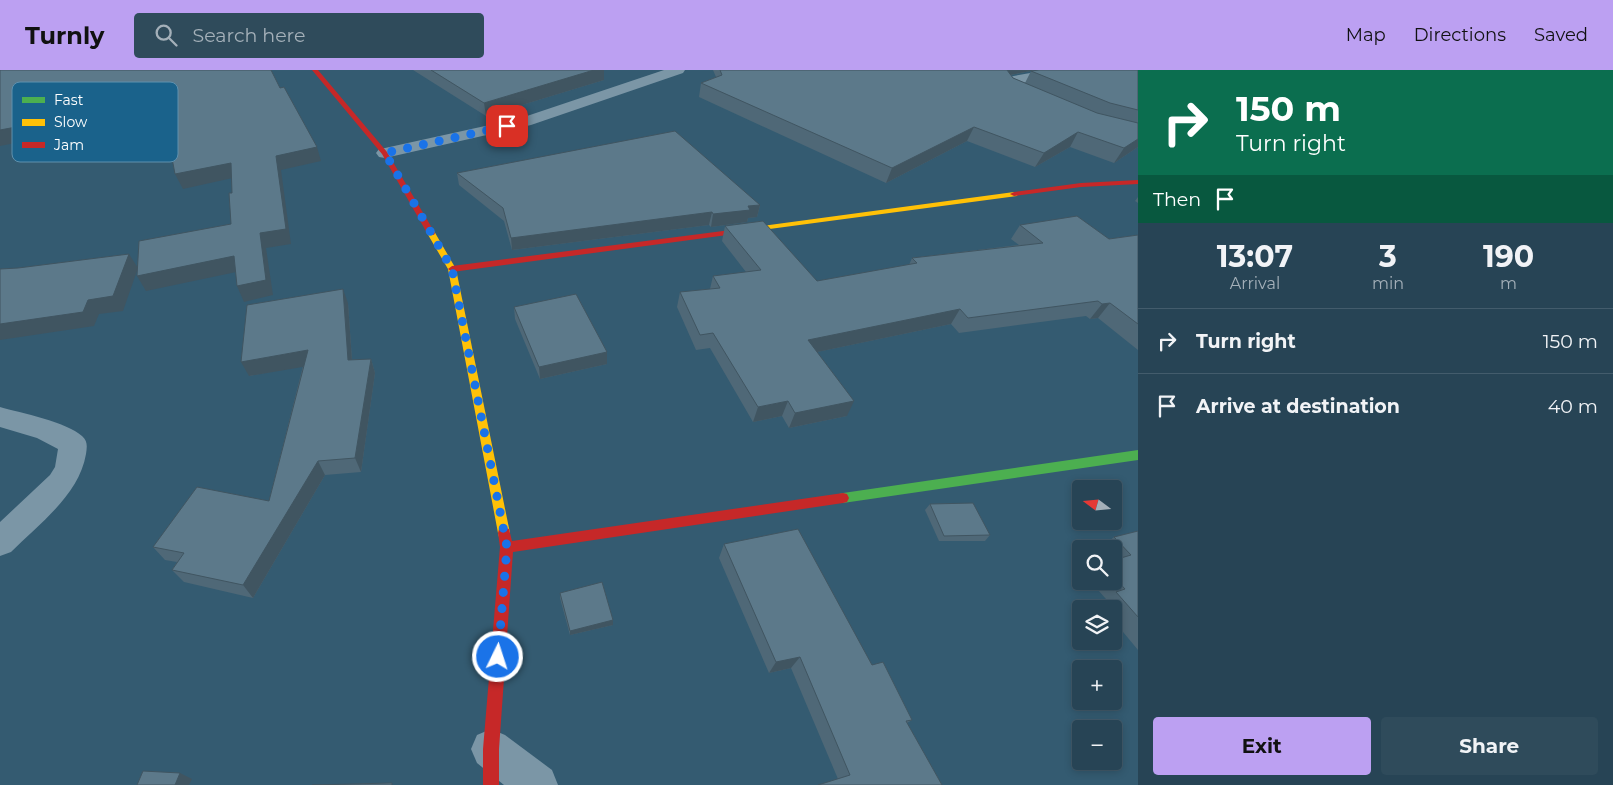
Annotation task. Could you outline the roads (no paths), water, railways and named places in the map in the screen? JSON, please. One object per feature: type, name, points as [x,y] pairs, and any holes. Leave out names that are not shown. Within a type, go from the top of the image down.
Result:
[{"type":"street","points":[[315,70],[385,153],[452,269],[507,547],[491,767],[538,785]]},
{"type":"street","points":[[385,153],[525,122],[678,70]]},
{"type":"street","points":[[1048,101],[1013,87],[1008,81],[1071,70]]},
{"type":"street","points":[[452,269],[1081,185],[1138,182]]},
{"type":"street","points":[[0,417],[46,430],[72,444],[69,468],[60,484],[0,542]]},
{"type":"street","points":[[507,547],[1138,455]]}]
